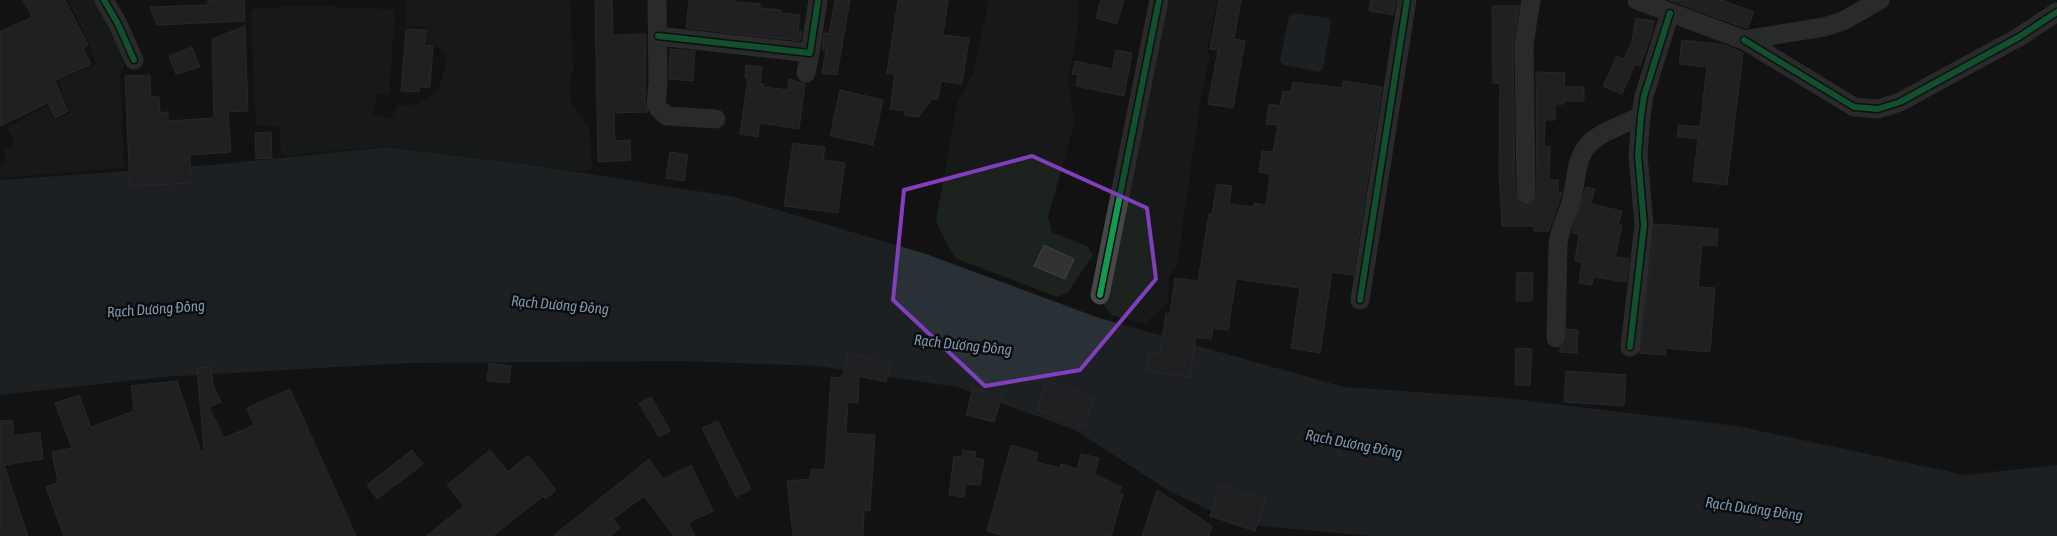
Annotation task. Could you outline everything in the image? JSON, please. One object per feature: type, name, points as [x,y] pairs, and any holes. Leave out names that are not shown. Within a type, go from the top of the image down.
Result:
[{"type":"street","points":[[104,0],[118,24],[134,60]]},
{"type":"street","points":[[657,0],[656,104],[658,109],[667,116],[716,118]]},
{"type":"street","points":[[806,73],[816,0]]},
{"type":"street","points":[[1100,295],[1159,0]]},
{"type":"street","points":[[1360,300],[1407,0]]},
{"type":"street","points":[[1526,194],[1524,44],[1532,0]]},
{"type":"street","points":[[1637,0],[1744,40],[1854,107],[1878,109],[1900,102],[2019,37],[2057,12]]},
{"type":"street","points":[[1744,40],[1843,21],[1880,0]]},
{"type":"street","points":[[1630,347],[1644,225],[1638,155],[1641,116],[1644,96],[1670,13]]},
{"type":"street","points":[[658,36],[810,53]]},
{"type":"street","points":[[1556,338],[1558,243],[1560,230],[1571,205],[1582,154],[1587,146],[1597,138],[1641,116]]},
{"type":"highlighted area","points":[[1032,156],[1147,208],[1156,279],[1080,370],[985,386],[893,300],[904,190]]},
{"type":"shaded area","points":[[68,0],[97,0],[127,61],[120,74],[124,168],[0,178],[0,166],[7,162],[3,150],[14,145],[7,127],[46,107],[55,120],[70,113],[59,81],[95,64],[90,45]]},
{"type":"shaded area","points":[[406,0],[570,0],[573,69],[569,82],[571,102],[589,127],[592,168],[587,172],[387,146],[283,156],[281,154],[279,128],[276,126],[256,125],[254,81],[256,76],[253,72],[251,12],[255,8],[336,5],[339,8],[393,9],[395,12],[389,94],[378,94],[373,112],[374,115],[391,118],[399,104],[406,106],[415,104],[437,91],[442,80],[447,57],[439,48],[427,44],[426,28],[406,26]]},
{"type":"shaded area","points":[[989,0],[1078,0],[1078,26],[1068,81],[1075,121],[1048,217],[1052,232],[1087,246],[1093,255],[1068,292],[1057,297],[955,258],[936,220],[958,100],[973,74]]},
{"type":"shaded area","points":[[1161,0],[1217,0],[1207,50],[1210,56],[1200,102],[1177,265],[1169,277],[1168,303],[1144,324],[1112,315],[1104,306]]},
{"type":"water","points":[[1294,13],[1329,18],[1331,22],[1323,69],[1319,72],[1283,65],[1280,60],[1289,16]]},
{"type":"water","name":"Rạch Dương Đông","points":[[387,147],[540,166],[734,197],[926,254],[1099,318],[1344,387],[1505,398],[1737,426],[1965,475],[2057,465],[2057,536],[1370,536],[1239,524],[1171,492],[1075,430],[957,387],[818,366],[682,361],[408,363],[163,377],[0,395],[0,180],[212,165]]},
{"type":"building","points":[[23,0],[65,0],[88,45],[83,48],[91,64],[55,81],[68,111],[55,118],[48,103],[0,126],[0,32],[32,17]]},
{"type":"building","points":[[208,0],[244,0],[245,21],[157,25],[150,7],[208,5]]},
{"type":"building","points":[[595,0],[612,0],[613,35],[646,34],[645,103],[648,112],[614,113],[615,141],[630,140],[631,160],[598,162]]},
{"type":"building","points":[[689,0],[734,0],[734,2],[760,4],[760,8],[781,10],[781,13],[800,15],[798,31],[802,32],[800,41],[686,28]]},
{"type":"building","points":[[835,0],[850,0],[837,75],[822,73],[826,51],[822,50],[824,33],[829,34]]},
{"type":"building","points":[[898,0],[948,0],[943,35],[969,38],[962,84],[941,81],[938,99],[932,99],[918,117],[904,115],[905,111],[890,109],[895,74],[887,73]]},
{"type":"building","points":[[1101,0],[1124,0],[1117,24],[1096,18]]},
{"type":"building","points":[[1219,0],[1241,0],[1234,39],[1245,41],[1233,108],[1208,104],[1218,50],[1210,49]]},
{"type":"building","points":[[1371,0],[1396,0],[1393,15],[1369,11]]},
{"type":"building","points":[[1669,0],[1721,0],[1754,12],[1748,28],[1745,28]]},
{"type":"building","points":[[1492,6],[1519,6],[1513,44],[1515,194],[1521,204],[1532,203],[1537,194],[1536,72],[1565,73],[1564,87],[1584,87],[1584,101],[1564,101],[1564,104],[1555,104],[1555,120],[1545,120],[1544,146],[1550,147],[1549,180],[1558,180],[1558,192],[1562,192],[1549,231],[1534,231],[1534,226],[1502,226],[1499,169],[1500,83],[1493,83]]},
{"type":"building","points":[[1636,18],[1654,21],[1640,66],[1635,64],[1622,94],[1603,86],[1617,56],[1624,59],[1632,42]]},
{"type":"building","points":[[245,26],[248,111],[228,112],[231,152],[190,155],[191,183],[130,186],[125,76],[150,75],[151,97],[159,97],[160,113],[168,112],[168,121],[214,118],[212,39]]},
{"type":"building","points":[[406,29],[426,30],[425,45],[433,46],[430,88],[420,87],[419,92],[401,91]]},
{"type":"building","points":[[1682,40],[1725,45],[1743,53],[1727,185],[1693,181],[1698,139],[1677,136],[1679,125],[1700,127],[1707,67],[1679,64]]},
{"type":"building","points":[[192,47],[200,67],[176,74],[169,56]]},
{"type":"building","points":[[670,49],[695,51],[693,81],[669,79]]},
{"type":"building","points":[[1116,50],[1132,53],[1124,96],[1076,86],[1078,75],[1072,74],[1075,61],[1112,69]]},
{"type":"building","points":[[746,65],[762,67],[760,84],[764,84],[763,87],[788,90],[789,79],[805,84],[799,129],[760,123],[758,137],[740,134],[748,78],[745,78]]},
{"type":"building","points":[[1343,81],[1382,87],[1353,275],[1332,272],[1320,353],[1291,348],[1300,288],[1236,279],[1228,330],[1213,328],[1211,339],[1196,337],[1190,377],[1146,371],[1149,352],[1160,354],[1166,313],[1170,314],[1175,278],[1198,281],[1209,214],[1212,214],[1217,184],[1232,186],[1229,204],[1253,207],[1254,203],[1266,205],[1270,174],[1259,172],[1262,151],[1273,152],[1278,125],[1266,124],[1269,104],[1280,106],[1283,91],[1291,92],[1293,82],[1342,88]]},
{"type":"building","points":[[840,90],[883,100],[873,145],[830,136]]},
{"type":"building","points":[[271,132],[272,158],[256,159],[255,133]]},
{"type":"building","points":[[793,143],[825,147],[823,160],[845,163],[838,213],[784,206]]},
{"type":"building","points":[[670,152],[688,155],[684,181],[666,178]]},
{"type":"building","points":[[1586,187],[1595,189],[1591,204],[1622,211],[1618,225],[1622,225],[1615,257],[1629,259],[1626,282],[1593,277],[1592,285],[1579,283],[1582,262],[1575,261],[1579,234],[1572,233]]},
{"type":"building","points":[[1655,224],[1718,229],[1717,246],[1702,245],[1698,287],[1715,288],[1710,352],[1666,348],[1665,355],[1639,353]]},
{"type":"building","points":[[1044,245],[1074,259],[1065,279],[1034,266]]},
{"type":"building","points":[[1517,272],[1533,273],[1532,301],[1516,301]]},
{"type":"building","points":[[1567,329],[1578,330],[1577,353],[1560,352],[1560,348],[1566,343]]},
{"type":"building","points":[[1516,348],[1532,349],[1530,385],[1515,385]]},
{"type":"building","points":[[848,353],[890,364],[886,382],[859,376],[858,403],[848,402],[846,433],[875,435],[870,511],[864,510],[863,536],[793,536],[787,481],[810,479],[811,469],[825,470],[831,377],[842,378]]},
{"type":"building","points":[[489,363],[511,366],[509,383],[487,381]]},
{"type":"building","points":[[211,367],[213,385],[221,402],[209,407],[224,438],[254,425],[247,408],[290,389],[356,536],[64,536],[46,487],[58,482],[52,452],[72,448],[55,403],[79,395],[91,427],[134,411],[131,386],[177,381],[201,452],[204,451],[197,368]]},
{"type":"building","points":[[1566,371],[1626,375],[1624,406],[1564,402]]},
{"type":"building","points":[[1047,381],[1094,398],[1083,427],[1037,410]]},
{"type":"building","points":[[973,388],[1002,396],[994,422],[966,415]]},
{"type":"building","points":[[651,397],[670,431],[659,437],[639,403]]},
{"type":"building","points":[[12,420],[14,436],[40,432],[43,459],[4,465],[28,536],[0,536],[0,421]]},
{"type":"building","points":[[718,421],[751,489],[736,497],[702,428]]},
{"type":"building","points":[[1011,445],[1038,453],[1036,462],[1060,468],[1061,464],[1077,469],[1081,454],[1099,458],[1095,474],[1121,487],[1119,493],[1123,494],[1111,536],[1005,536],[987,531]]},
{"type":"building","points":[[412,450],[423,464],[377,499],[367,485]]},
{"type":"building","points":[[490,450],[508,472],[528,455],[556,490],[546,499],[543,496],[493,536],[426,536],[464,506],[447,485]]},
{"type":"building","points":[[963,450],[976,452],[975,458],[984,460],[980,485],[966,484],[964,497],[949,495],[954,456],[962,457]]},
{"type":"building","points":[[649,459],[663,479],[691,465],[713,511],[688,523],[695,536],[674,536],[644,496],[613,519],[620,528],[610,536],[553,536]]},
{"type":"building","points":[[1221,485],[1265,500],[1255,531],[1210,516]]},
{"type":"building","points":[[1157,490],[1212,526],[1209,536],[1142,536]]},
{"type":"cycle path","points":[[104,0],[118,24],[134,60]]},
{"type":"cycle path","points":[[658,36],[810,53],[818,0]]},
{"type":"cycle path","points":[[1100,295],[1159,0]]},
{"type":"cycle path","points":[[1360,300],[1407,0]]},
{"type":"cycle path","points":[[1744,40],[1854,107],[1878,109],[1900,102],[2019,37],[2057,12]]},
{"type":"cycle path","points":[[1630,347],[1644,225],[1638,155],[1641,116],[1644,96],[1670,13]]}]
